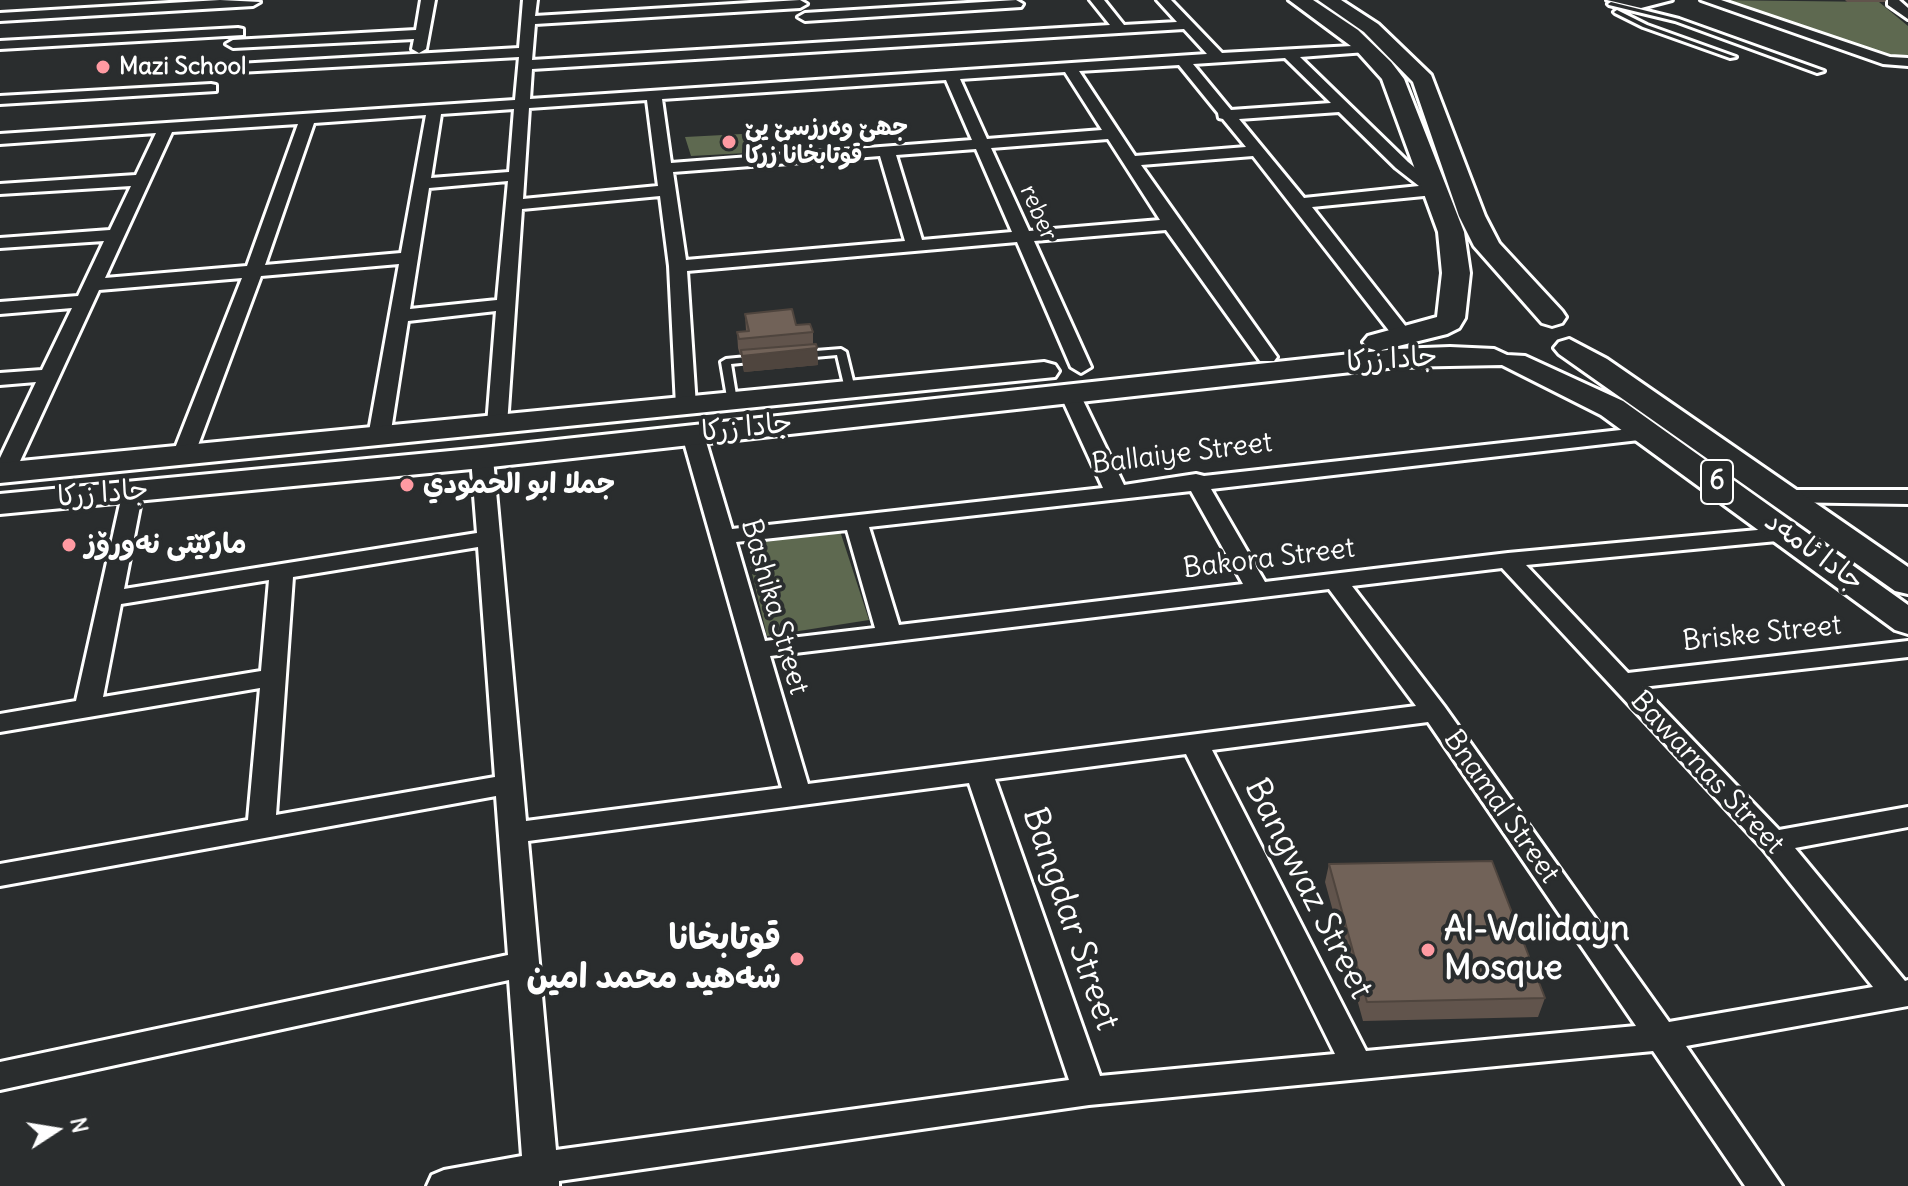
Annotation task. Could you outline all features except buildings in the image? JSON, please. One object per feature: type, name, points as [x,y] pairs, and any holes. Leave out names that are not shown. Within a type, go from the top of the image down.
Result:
[{"type":"main road","points":[[1299,0],[1343,28],[1383,63],[1393,79],[1451,232],[1456,273],[1469,312],[1528,308],[1552,317]]},
{"type":"main road","points":[[1328,0],[1371,28],[1423,80],[1472,216],[1487,246],[1570,335],[1569,348]]},
{"type":"main road","name":"جادا زرکا","points":[[0,504],[482,458],[689,420],[1345,349],[1404,337],[1469,312]]},
{"type":"main road","name":"جادا ئامەد","points":[[1469,312],[1453,336],[1460,342],[1591,396],[1790,534],[1908,622]]},
{"type":"main road","name":"جادا زرکا","points":[[1075,380],[1397,358],[1550,359],[1569,348]]},
{"type":"main road","name":"جادا ئامەد","points":[[1569,348],[1908,583]]},
{"type":"main road","name":"جادا زرکا","points":[[2,472],[497,425],[689,420],[732,401],[850,389],[946,393]]},
{"type":"street","points":[[417,58],[428,0]]},
{"type":"street","points":[[497,425],[519,105],[530,0]]},
{"type":"street","points":[[1097,0],[1120,29]]},
{"type":"street","points":[[1164,0],[1219,59]]},
{"type":"street","points":[[1612,1],[1641,4],[1665,0]]},
{"type":"street","points":[[1708,0],[1888,61],[1908,62]]},
{"type":"street","points":[[0,17],[162,4],[254,1],[202,107],[166,129],[0,139]]},
{"type":"street","points":[[1893,2],[1908,15]]},
{"type":"street","points":[[220,69],[417,58],[524,58],[621,37],[717,30],[801,7],[1024,15],[1120,29],[1187,25]]},
{"type":"street","points":[[801,7],[821,62]]},
{"type":"street","points":[[68,41],[92,11]]},
{"type":"street","points":[[528,20],[621,37],[717,30],[821,62],[959,61],[1024,15]]},
{"type":"street","points":[[0,45],[422,34]]},
{"type":"street","points":[[1,101],[202,107],[307,120],[654,96],[821,62],[959,61],[1070,69],[1366,48]]},
{"type":"street","points":[[1289,54],[1402,165],[1434,190]]},
{"type":"street","name":"reber","points":[[959,61],[982,143],[1023,238],[1116,491]]},
{"type":"street","points":[[1183,61],[1224,115],[1300,203],[1404,337]]},
{"type":"street","points":[[1070,69],[1171,224],[1267,357]]},
{"type":"street","name":"Bashika Street","points":[[654,96],[678,266],[689,420],[798,796]]},
{"type":"street","points":[[1224,115],[1343,107]]},
{"type":"street","points":[[379,437],[434,111]]},
{"type":"street","points":[[183,456],[254,271],[307,120]]},
{"type":"street","points":[[2,472],[166,129]]},
{"type":"street","points":[[664,168],[1113,134]]},
{"type":"street","points":[[886,150],[916,248]]},
{"type":"street","points":[[1130,161],[1257,151]]},
{"type":"street","points":[[422,184],[514,176]]},
{"type":"street","points":[[0,189],[142,180]]},
{"type":"street","points":[[512,205],[669,190]]},
{"type":"street","points":[[1300,203],[1434,190]]},
{"type":"street","points":[[678,266],[1171,224]]},
{"type":"street","points":[[0,243],[116,235]]},
{"type":"street","points":[[0,308],[254,271],[409,258]]},
{"type":"street","points":[[399,316],[505,305]]},
{"type":"street","points":[[0,379],[50,375]]},
{"type":"street","name":"Ballaiye Street","points":[[722,537],[1196,481],[1648,433]]},
{"type":"street","points":[[482,458],[542,1177]]},
{"type":"street","points":[[1196,481],[1258,590]]},
{"type":"street","points":[[88,708],[132,491]]},
{"type":"street","points":[[1786,497],[1908,497]]},
{"type":"street","points":[[856,521],[889,634]]},
{"type":"street","name":"Bakora Street","points":[[756,650],[1508,560],[1790,534]]},
{"type":"street","points":[[109,599],[489,538]]},
{"type":"street","name":"Bawarnas Street","points":[[1508,560],[1773,842],[1902,994]]},
{"type":"street","points":[[261,828],[282,572]]},
{"type":"street","name":"Bnamal Street","points":[[1336,581],[1435,712],[1765,1186]]},
{"type":"street","name":"Briske Street","points":[[1623,682],[1662,675],[1908,649]]},
{"type":"street","points":[[0,723],[274,677]]},
{"type":"street","points":[[513,833],[1435,712]]},
{"type":"street","name":"Bangwaz Street","points":[[1195,744],[1357,1066]]},
{"type":"street","name":"Bangdar Street","points":[[979,772],[1089,1091]]},
{"type":"street","points":[[0,875],[509,784]]},
{"type":"street","points":[[1773,842],[1908,817]]},
{"type":"street","points":[[0,1076],[525,964]]},
{"type":"street","points":[[444,1186],[542,1177],[1089,1091],[1661,1037],[1902,994]]},
{"type":"lane","points":[[1732,57],[1645,26],[1613,9],[1612,1],[1677,20],[1820,71]]},
{"type":"lane","points":[[798,356],[841,352],[850,389]]},
{"type":"lane","points":[[732,401],[726,362],[769,358]]},
{"type":"green space","points":[[1713,0],[1879,2],[1908,26],[1908,58],[1871,51]]},
{"type":"green space","points":[[761,133],[766,152],[691,156],[685,137]]},
{"type":"green space","points":[[840,531],[869,620],[767,636],[745,544]]},
{"type":"place","name":"Mazi School","points":[[103,67]]},
{"type":"place","name":"جھێ وەرزسێ یێ قوتابخانا زرکا","points":[[729,142]]},
{"type":"place","name":"جملا ابو الحمودي","points":[[407,485]]},
{"type":"place","name":"مارکێتی نەورۆز","points":[[69,545]]},
{"type":"place","name":"Al-Walidayn Mosque","points":[[1428,950]]},
{"type":"place","name":"قوتابخانا شەهید محمد امین","points":[[797,959]]}]
